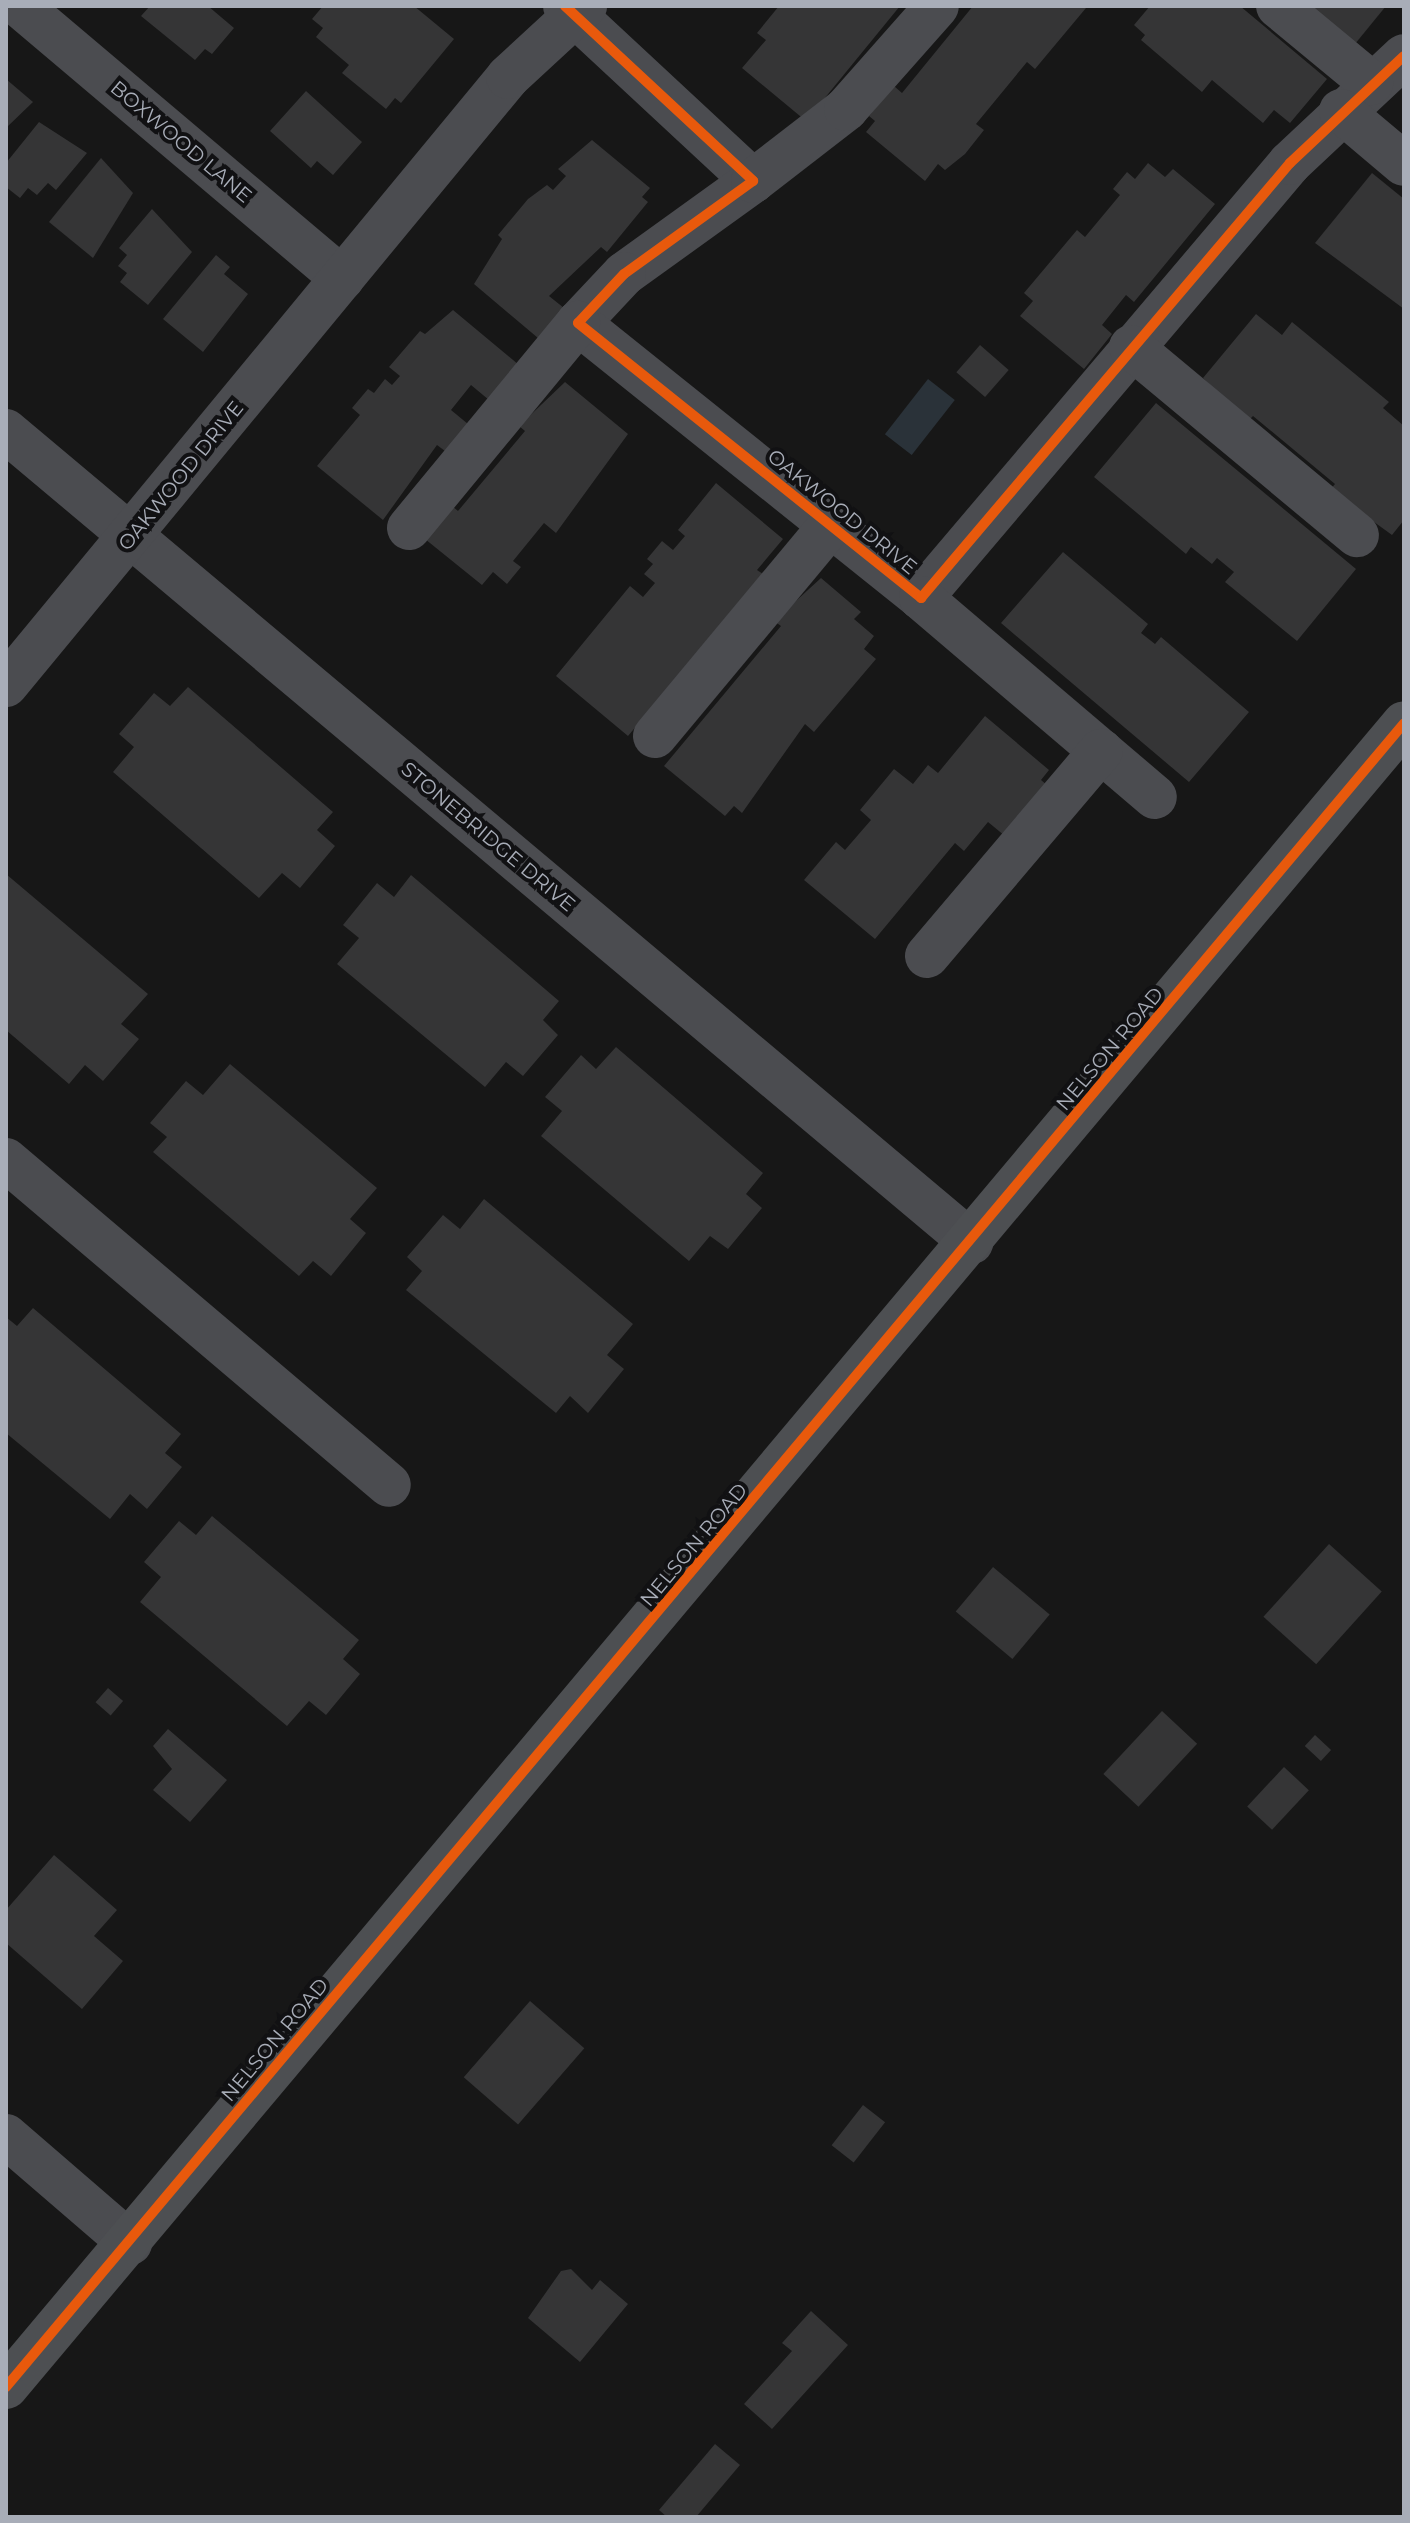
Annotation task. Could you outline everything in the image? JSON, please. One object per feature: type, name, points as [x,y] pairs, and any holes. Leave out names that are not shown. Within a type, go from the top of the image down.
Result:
[{"type":"main road","name":"NELSON ROAD","points":[[6,2387],[1404,723]]},
{"type":"street","name":"BOXWOOD LANE","points":[[20,6],[342,278]]},
{"type":"street","points":[[409,528],[578,323],[624,274],[838,117],[937,6]]},
{"type":"street","points":[[1278,6],[1372,83],[1404,164]]},
{"type":"street","name":"OAKWOOD DRIVE","points":[[6,685],[508,77],[575,9],[753,181]]},
{"type":"street","name":"OAKWOOD DRIVE","points":[[578,323],[921,598],[1131,347],[1372,83]]},
{"type":"street","points":[[1131,347],[1357,535]]},
{"type":"street","name":"STONEBRIDGE DRIVE","points":[[6,431],[971,1242]]},
{"type":"street","points":[[655,736],[830,526]]},
{"type":"street","points":[[921,598],[1155,797]]},
{"type":"street","points":[[927,956],[1101,751]]},
{"type":"street","points":[[6,1160],[389,1485]]},
{"type":"street","points":[[6,2136],[130,2243]]},
{"type":"shaded area","points":[[928,379],[955,400],[912,455],[885,434]]},
{"type":"building","points":[[150,6],[208,6],[234,28],[212,54],[205,49],[195,60],[141,16]]},
{"type":"building","points":[[323,6],[414,6],[454,39],[401,103],[395,98],[386,109],[342,73],[349,65],[316,37],[323,28],[312,19]]},
{"type":"building","points":[[779,6],[900,6],[806,121],[742,68],[766,40],[757,33]]},
{"type":"building","points":[[973,6],[1086,8],[1035,69],[1027,62],[976,124],[984,130],[965,154],[945,170],[938,164],[925,181],[866,132],[875,121],[869,116],[894,86],[902,93]]},
{"type":"building","points":[[1150,6],[1240,6],[1327,79],[1290,123],[1274,110],[1263,123],[1212,80],[1202,92],[1141,40],[1145,35],[1134,25]]},
{"type":"building","points":[[1308,6],[1386,6],[1355,44]]},
{"type":"building","points":[[6,79],[33,102],[6,128]]},
{"type":"building","points":[[306,91],[362,142],[333,175],[317,161],[311,168],[270,131]]},
{"type":"building","points":[[39,122],[87,153],[56,190],[48,183],[37,195],[28,188],[20,198],[6,187],[6,163]]},
{"type":"building","points":[[592,140],[650,188],[642,197],[648,202],[607,252],[601,247],[549,296],[564,308],[538,338],[474,284],[502,239],[498,235],[528,199],[547,185],[553,190],[566,176],[558,169]]},
{"type":"building","points":[[101,158],[133,193],[93,258],[49,222]]},
{"type":"building","points":[[1148,163],[1165,177],[1173,169],[1215,204],[1134,302],[1126,295],[1102,325],[1112,334],[1084,369],[1020,316],[1033,301],[1024,293],[1077,230],[1085,237],[1120,195],[1113,189],[1127,172],[1135,179]]},
{"type":"building","points":[[1372,173],[1404,199],[1404,309],[1315,243]]},
{"type":"building","points":[[152,209],[192,252],[148,305],[120,282],[127,273],[118,266],[127,255],[119,248]]},
{"type":"building","points":[[216,255],[230,267],[224,274],[248,294],[203,352],[163,319]]},
{"type":"building","points":[[453,310],[519,365],[489,400],[471,385],[451,410],[468,424],[445,451],[437,445],[383,520],[317,466],[360,415],[352,408],[368,389],[374,393],[385,379],[392,385],[400,376],[389,367],[420,331],[425,334]]},
{"type":"building","points":[[1256,314],[1282,335],[1292,322],[1389,402],[1383,408],[1404,426],[1404,520],[1392,535],[1330,490],[1335,484],[1253,416],[1247,422],[1203,378]]},
{"type":"building","points":[[980,345],[1009,370],[985,397],[956,372]]},
{"type":"building","points":[[565,382],[628,434],[556,533],[544,523],[513,561],[521,567],[507,584],[493,572],[482,585],[425,539],[452,506],[458,511],[525,431],[519,426]]},
{"type":"building","points":[[1156,403],[1356,569],[1297,641],[1225,582],[1234,572],[1217,558],[1212,564],[1191,547],[1186,554],[1094,477]]},
{"type":"building","points":[[716,483],[783,539],[757,570],[763,574],[628,736],[556,676],[630,586],[643,597],[655,583],[644,574],[653,564],[647,559],[662,541],[673,550],[685,536],[678,530]]},
{"type":"building","points":[[1063,552],[1148,624],[1141,633],[1155,644],[1161,637],[1249,712],[1189,782],[1001,623]]},
{"type":"building","points":[[821,578],[861,612],[854,619],[874,636],[864,649],[876,659],[814,732],[805,724],[742,813],[734,806],[725,816],[664,766],[781,626],[774,621]]},
{"type":"building","points":[[188,687],[333,812],[317,830],[335,846],[300,888],[282,873],[259,898],[113,772],[134,747],[119,734],[154,693],[170,706]]},
{"type":"building","points":[[985,716],[1049,770],[1041,780],[1047,785],[1005,836],[988,822],[964,851],[955,843],[875,939],[804,880],[836,842],[845,850],[871,820],[860,810],[894,769],[913,784],[928,765],[938,773]]},
{"type":"building","points":[[6,874],[148,994],[121,1024],[139,1039],[103,1081],[85,1065],[69,1084],[6,1030]]},
{"type":"building","points":[[411,875],[559,1001],[543,1020],[558,1035],[523,1076],[506,1062],[485,1087],[337,964],[359,938],[343,925],[377,883],[394,897]]},
{"type":"building","points":[[616,1047],[763,1173],[746,1194],[762,1208],[728,1249],[710,1236],[689,1261],[541,1136],[562,1111],[545,1097],[581,1055],[596,1069]]},
{"type":"building","points":[[230,1064],[377,1188],[350,1219],[366,1233],[331,1276],[313,1261],[299,1276],[153,1152],[167,1137],[150,1123],[186,1081],[203,1095]]},
{"type":"building","points":[[484,1199],[633,1324],[607,1355],[624,1369],[588,1413],[570,1396],[556,1413],[406,1290],[422,1271],[407,1257],[443,1215],[460,1229]]},
{"type":"building","points":[[33,1308],[181,1434],[165,1453],[182,1467],[147,1509],[130,1494],[110,1519],[6,1433],[6,1317],[17,1326]]},
{"type":"building","points":[[212,1516],[359,1640],[343,1659],[360,1674],[326,1715],[309,1701],[287,1726],[140,1602],[161,1577],[144,1562],[179,1521],[196,1535]]},
{"type":"building","points":[[1329,1544],[1382,1592],[1316,1664],[1263,1617]]},
{"type":"building","points":[[993,1567],[1050,1615],[1012,1659],[956,1611]]},
{"type":"building","points":[[108,1688],[123,1701],[111,1715],[96,1702]]},
{"type":"building","points":[[1162,1711],[1197,1744],[1138,1807],[1103,1774]]},
{"type":"building","points":[[168,1729],[227,1780],[190,1822],[153,1790],[172,1769],[153,1746]]},
{"type":"building","points":[[1315,1735],[1331,1750],[1321,1761],[1305,1746]]},
{"type":"building","points":[[1284,1767],[1309,1790],[1272,1830],[1247,1806]]},
{"type":"building","points":[[54,1855],[117,1910],[94,1936],[123,1961],[82,2009],[6,1943],[6,1910]]},
{"type":"building","points":[[530,2001],[584,2048],[518,2124],[464,2077]]},
{"type":"building","points":[[863,2105],[885,2122],[854,2162],[832,2145]]},
{"type":"building","points":[[571,2269],[592,2290],[600,2280],[628,2304],[580,2362],[528,2318],[561,2271]]},
{"type":"building","points":[[811,2311],[848,2345],[772,2429],[744,2404],[792,2351],[782,2343]]},
{"type":"building","points":[[715,2444],[740,2465],[696,2517],[667,2517],[659,2510]]},
{"type":"cycle path","points":[[565,6],[753,181],[624,274],[578,323],[921,598],[1290,163],[1404,56]]},
{"type":"cycle path","points":[[6,2387],[1404,723]]}]
